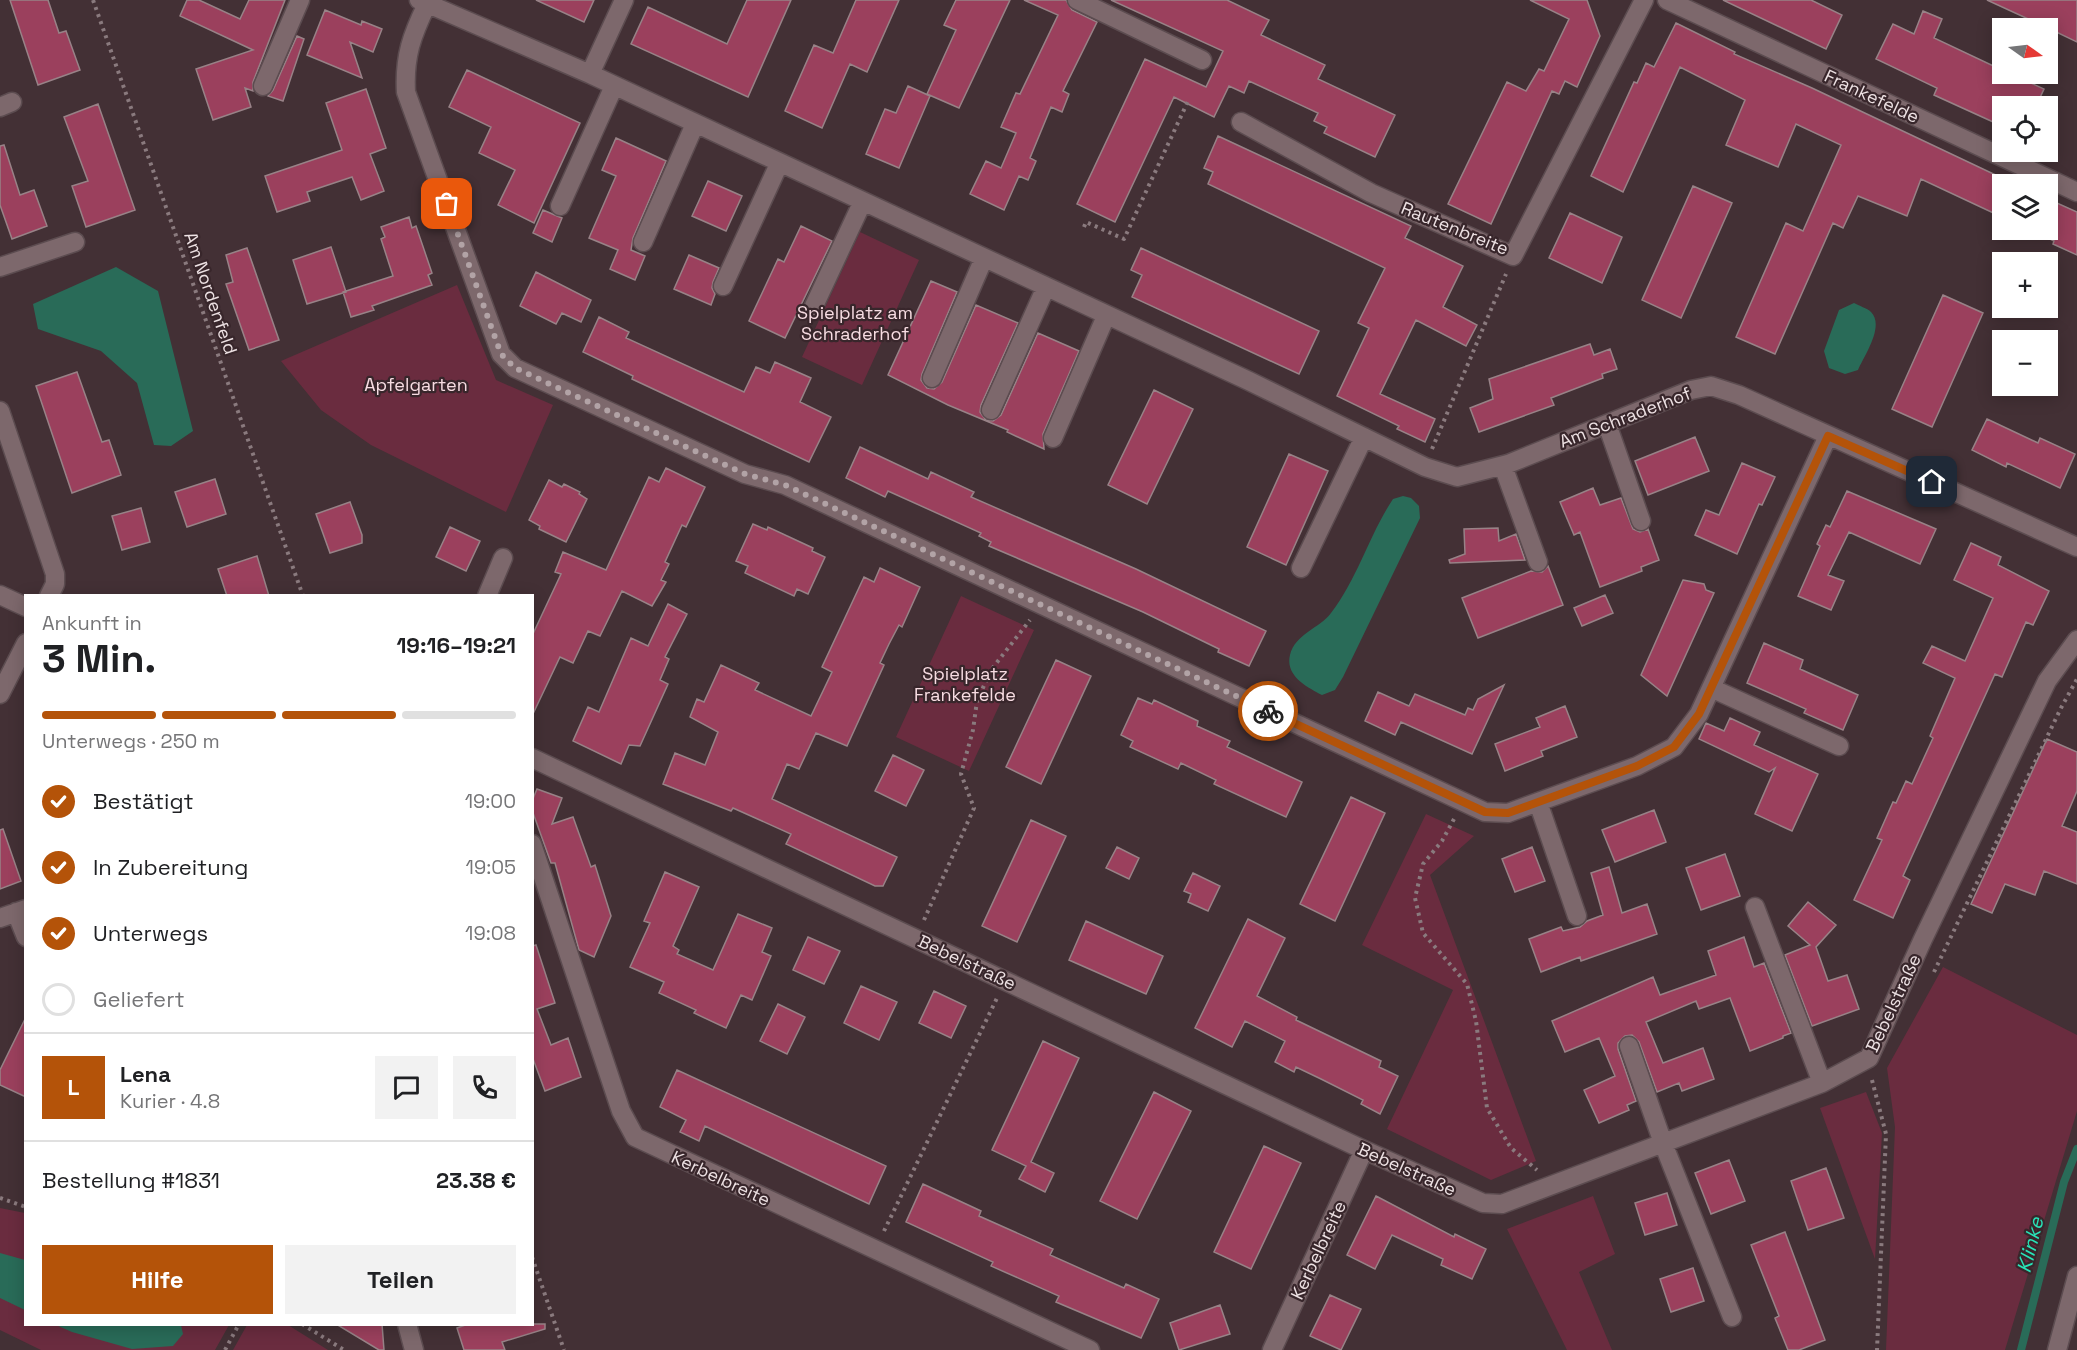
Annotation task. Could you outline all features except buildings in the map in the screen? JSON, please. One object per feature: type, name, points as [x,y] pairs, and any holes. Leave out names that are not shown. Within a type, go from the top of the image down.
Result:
[{"type":"street","points":[[263,86],[300,0]]},
{"type":"street","points":[[590,74],[624,0]]},
{"type":"street","points":[[1077,0],[1202,60]]},
{"type":"street","name":"Rautenbreite","points":[[1241,122],[1371,193],[1513,256],[1644,0]]},
{"type":"street","name":"Frankefelde","points":[[1667,0],[2077,192]]},
{"type":"street","points":[[423,2],[405,65],[406,92],[501,354],[515,368],[745,474],[785,485],[1485,812],[1508,813],[1637,766],[1674,747],[1699,714],[1712,688],[1828,436]]},
{"type":"street","name":"Am Schraderhof","points":[[423,2],[590,74],[1425,467],[1458,477],[1503,466],[1691,390],[1711,387],[1739,395],[2077,547]]},
{"type":"street","points":[[560,206],[614,86]]},
{"type":"street","points":[[643,243],[695,124]]},
{"type":"street","points":[[723,286],[779,164]]},
{"type":"street","points":[[814,306],[862,202]]},
{"type":"street","points":[[0,267],[75,242]]},
{"type":"street","points":[[933,378],[984,258]]},
{"type":"street","points":[[991,410],[1046,287]]},
{"type":"street","points":[[1053,438],[1107,316]]},
{"type":"street","points":[[0,411],[55,574],[55,584],[50,594]]},
{"type":"street","points":[[1607,424],[1641,521]]},
{"type":"street","points":[[1301,568],[1364,437]]},
{"type":"street","points":[[1503,466],[1538,562]]},
{"type":"street","points":[[488,594],[503,558]]},
{"type":"street","points":[[0,595],[24,606]]},
{"type":"street","name":"Bebelstraße","points":[[534,759],[1364,1150],[1483,1203],[1502,1204],[1822,1083],[1873,1066],[1923,939],[2047,681],[2077,640]]},
{"type":"street","points":[[0,694],[24,647]]},
{"type":"street","points":[[1712,688],[1839,746]]},
{"type":"street","points":[[1538,802],[1577,916]]},
{"type":"street","name":"Kerbelbreite","points":[[534,850],[621,1111],[635,1137],[874,1251],[1090,1350]]},
{"type":"street","points":[[1755,907],[1822,1083]]},
{"type":"street","points":[[14,913],[24,933]]},
{"type":"street","points":[[1629,1046],[1663,1143],[1732,1317]]},
{"type":"street","name":"Kerbelbreite","points":[[1272,1350],[1364,1150]]},
{"type":"street","points":[[2056,1350],[2077,1276]]},
{"type":"street","points":[[408,1326],[414,1350]]},
{"type":"path","name":"Am Nordenfeld","points":[[93,0],[302,594]]},
{"type":"path","points":[[1084,227],[1086,222],[1124,239],[1189,99]]},
{"type":"path","points":[[1425,467],[1513,256]]},
{"type":"path","points":[[916,939],[974,808],[961,774],[973,730],[977,701],[991,670],[1018,639],[1041,604]]},
{"type":"path","points":[[1929,981],[2077,679]]},
{"type":"path","points":[[1464,802],[1442,841],[1423,864],[1415,898],[1423,933],[1467,984],[1476,1020],[1487,1108],[1512,1148],[1553,1184]]},
{"type":"path","points":[[874,1251],[1005,981]]},
{"type":"path","points":[[1872,1079],[1873,1066]]},
{"type":"path","points":[[1873,1066],[1872,1079],[1886,1134],[1877,1350]]},
{"type":"path","points":[[1862,1084],[1872,1079]]},
{"type":"path","points":[[0,1198],[24,1206]]},
{"type":"path","points":[[534,1263],[564,1350]]},
{"type":"path","points":[[225,1350],[238,1326]]},
{"type":"path","points":[[305,1326],[344,1350]]},
{"type":"green space","name":"Spielplatz am Schraderhof","points":[[860,232],[919,260],[862,385],[802,357]]},
{"type":"green space","name":"Apfelgarten","points":[[457,285],[496,380],[553,405],[506,512],[371,445],[321,410],[281,361]]},
{"type":"green space","name":"Spielplatz Frankefelde","points":[[961,596],[1034,630],[969,771],[896,737]]},
{"type":"green space","points":[[1426,814],[1474,836],[1430,875],[1536,1161],[1491,1180],[1387,1129],[1453,990],[1362,945]]},
{"type":"green space","points":[[1943,967],[2077,1035],[2077,1111],[2005,1350],[1886,1350],[1895,1127],[1887,1068]]},
{"type":"green space","points":[[1866,1092],[1882,1133],[1875,1259],[1820,1108]]},
{"type":"green space","points":[[1593,1196],[1615,1254],[1579,1272],[1612,1350],[1567,1350],[1507,1229]]},
{"type":"green space","points":[[0,1208],[24,1213],[24,1326],[228,1326],[215,1350],[41,1350],[0,1330]]},
{"type":"green space","points":[[246,1326],[290,1326],[328,1350],[233,1350]]},
{"type":"shaded area","points":[[116,267],[158,291],[193,431],[171,446],[154,445],[137,383],[101,351],[38,329],[33,304]]},
{"type":"shaded area","points":[[1854,303],[1871,312],[1875,318],[1875,333],[1858,370],[1845,374],[1829,368],[1824,351],[1839,310]]},
{"type":"shaded area","points":[[1403,496],[1411,498],[1419,506],[1420,518],[1343,677],[1335,690],[1322,695],[1294,675],[1289,662],[1290,655],[1302,636],[1331,613],[1349,585],[1393,499]]},
{"type":"shaded area","points":[[0,1253],[24,1260],[24,1310],[0,1298]]},
{"type":"shaded area","points":[[58,1326],[181,1326],[183,1334],[173,1346],[132,1349]]},
{"type":"waterway","name":"Klinke","points":[[2021,1350],[2064,1182],[2077,1149]]},
{"type":"way so far","points":[[447,204],[501,354],[515,368],[745,474],[785,485],[1268,711]]},
{"type":"route","points":[[1268,711],[1485,812],[1508,813],[1637,766],[1674,747],[1699,714],[1828,436],[1932,482]]}]
